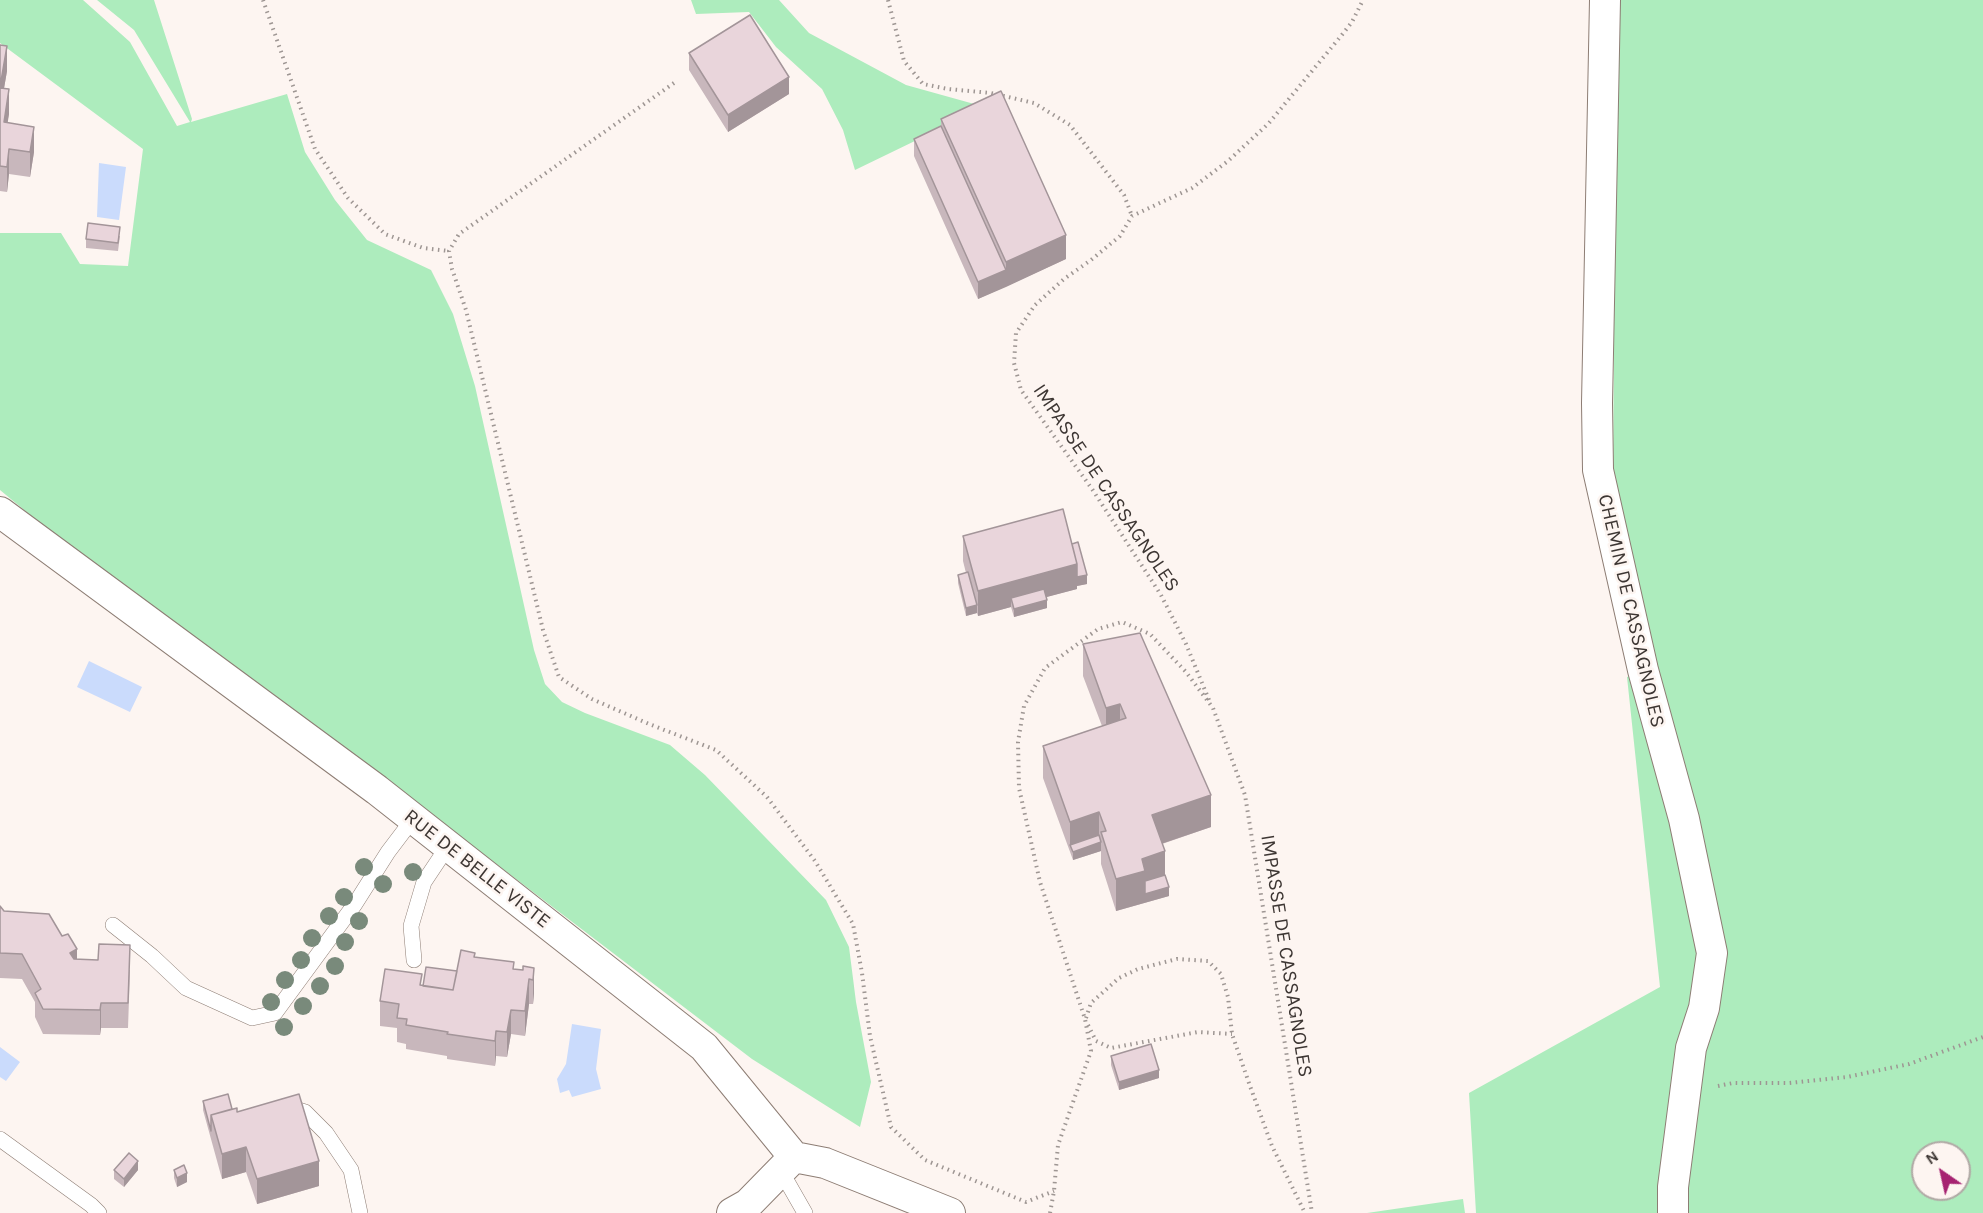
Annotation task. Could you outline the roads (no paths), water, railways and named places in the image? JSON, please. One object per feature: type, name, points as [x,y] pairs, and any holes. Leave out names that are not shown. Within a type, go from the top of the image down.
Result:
[{"type":"street","name":"CHEMIN DE CASSAGNOLES","points":[[1605,0],[1597,391],[1598,470],[1643,670],[1684,819],[1712,953],[1704,1008],[1691,1048],[1672,1187],[1673,1213]]},
{"type":"street","name":"RUE DE BELLE VISTE","points":[[0,512],[413,819],[704,1047],[788,1164]]},
{"type":"street","points":[[732,1213],[748,1204],[788,1164],[825,1162],[950,1213]]},
{"type":"lane","points":[[113,925],[152,956],[186,988],[252,1018],[275,1014],[413,819]]},
{"type":"lane","points":[[414,960],[411,926],[424,882],[448,846]]},
{"type":"lane","points":[[273,1106],[282,1105],[305,1112],[326,1133],[351,1170],[360,1213]]},
{"type":"lane","points":[[0,1140],[99,1213]]},
{"type":"lane","points":[[788,1164],[805,1213]]},
{"type":"water","points":[[99,163],[126,167],[119,220],[97,217]]},
{"type":"water","points":[[89,661],[142,687],[130,712],[77,687]]},
{"type":"water","points":[[572,1024],[601,1029],[596,1069],[601,1089],[572,1097],[569,1090],[560,1093],[557,1079],[566,1064]]},
{"type":"water","points":[[0,1047],[20,1062],[6,1081],[0,1077]]}]
